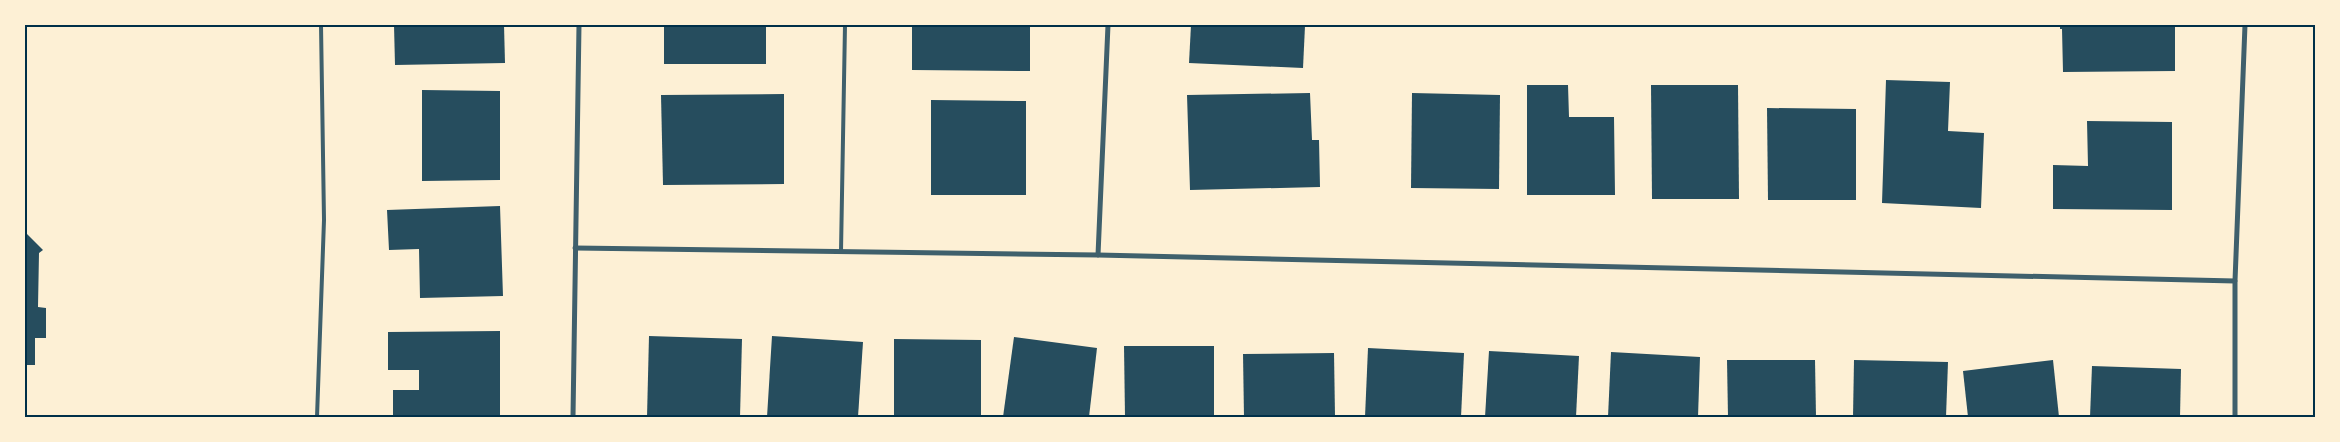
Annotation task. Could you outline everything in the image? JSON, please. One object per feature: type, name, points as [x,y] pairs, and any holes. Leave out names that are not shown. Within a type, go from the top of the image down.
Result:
[{"type":"street","points":[[573,417],[578,25]]},
{"type":"street","points":[[1098,256],[1108,25]]},
{"type":"street","points":[[2235,417],[2235,281],[2245,25]]},
{"type":"street","points":[[575,248],[1098,256],[2235,281]]},
{"type":"lane","points":[[317,417],[324,220],[321,25]]},
{"type":"lane","points":[[841,251],[845,25]]},
{"type":"building","points":[[394,25],[504,25],[505,63],[395,65]]},
{"type":"building","points":[[664,25],[766,25],[766,64],[664,64]]},
{"type":"building","points":[[912,25],[1030,25],[1030,71],[912,70]]},
{"type":"building","points":[[1191,25],[1305,26],[1303,68],[1189,63]]},
{"type":"building","points":[[2060,25],[2175,25],[2175,71],[2063,72],[2062,29],[2060,29]]},
{"type":"building","points":[[1886,80],[1950,82],[1948,131],[1984,133],[1981,208],[1882,203]]},
{"type":"building","points":[[1527,85],[1568,85],[1569,117],[1614,117],[1615,195],[1527,195]]},
{"type":"building","points":[[1651,85],[1738,85],[1739,199],[1652,199]]},
{"type":"building","points":[[422,90],[500,91],[500,180],[422,181]]},
{"type":"building","points":[[1310,93],[1312,140],[1319,140],[1320,187],[1190,190],[1187,95]]},
{"type":"building","points":[[1412,93],[1500,95],[1499,189],[1411,188]]},
{"type":"building","points":[[784,94],[784,184],[663,185],[661,95]]},
{"type":"building","points":[[931,100],[1026,101],[1026,195],[931,195]]},
{"type":"building","points":[[1767,108],[1856,109],[1856,200],[1768,200]]},
{"type":"building","points":[[2087,121],[2172,122],[2172,210],[2053,209],[2053,165],[2088,166]]},
{"type":"building","points":[[500,206],[503,296],[420,298],[419,249],[389,250],[387,210]]},
{"type":"building","points":[[25,232],[43,250],[39,253],[38,307],[46,308],[46,338],[35,338],[35,365],[25,365]]},
{"type":"building","points":[[500,331],[500,417],[393,417],[393,390],[419,390],[419,370],[388,370],[388,332]]},
{"type":"building","points":[[649,336],[742,339],[740,417],[647,417]]},
{"type":"building","points":[[772,336],[863,342],[858,417],[767,417]]},
{"type":"building","points":[[1014,337],[1097,348],[1089,417],[1003,417]]},
{"type":"building","points":[[894,339],[981,340],[981,417],[894,417]]},
{"type":"building","points":[[1124,346],[1214,346],[1214,417],[1125,417]]},
{"type":"building","points":[[1368,348],[1464,353],[1461,417],[1365,417]]},
{"type":"building","points":[[1489,351],[1579,356],[1576,417],[1485,417]]},
{"type":"building","points":[[1611,352],[1700,357],[1698,417],[1608,417]]},
{"type":"building","points":[[1334,353],[1335,417],[1244,417],[1243,354]]},
{"type":"building","points":[[1727,360],[1815,360],[1816,417],[1728,417]]},
{"type":"building","points":[[1854,360],[1948,362],[1946,417],[1853,417]]},
{"type":"building","points":[[2053,360],[2059,417],[1968,417],[1963,371]]},
{"type":"building","points":[[2092,366],[2181,369],[2180,417],[2090,417]]}]
